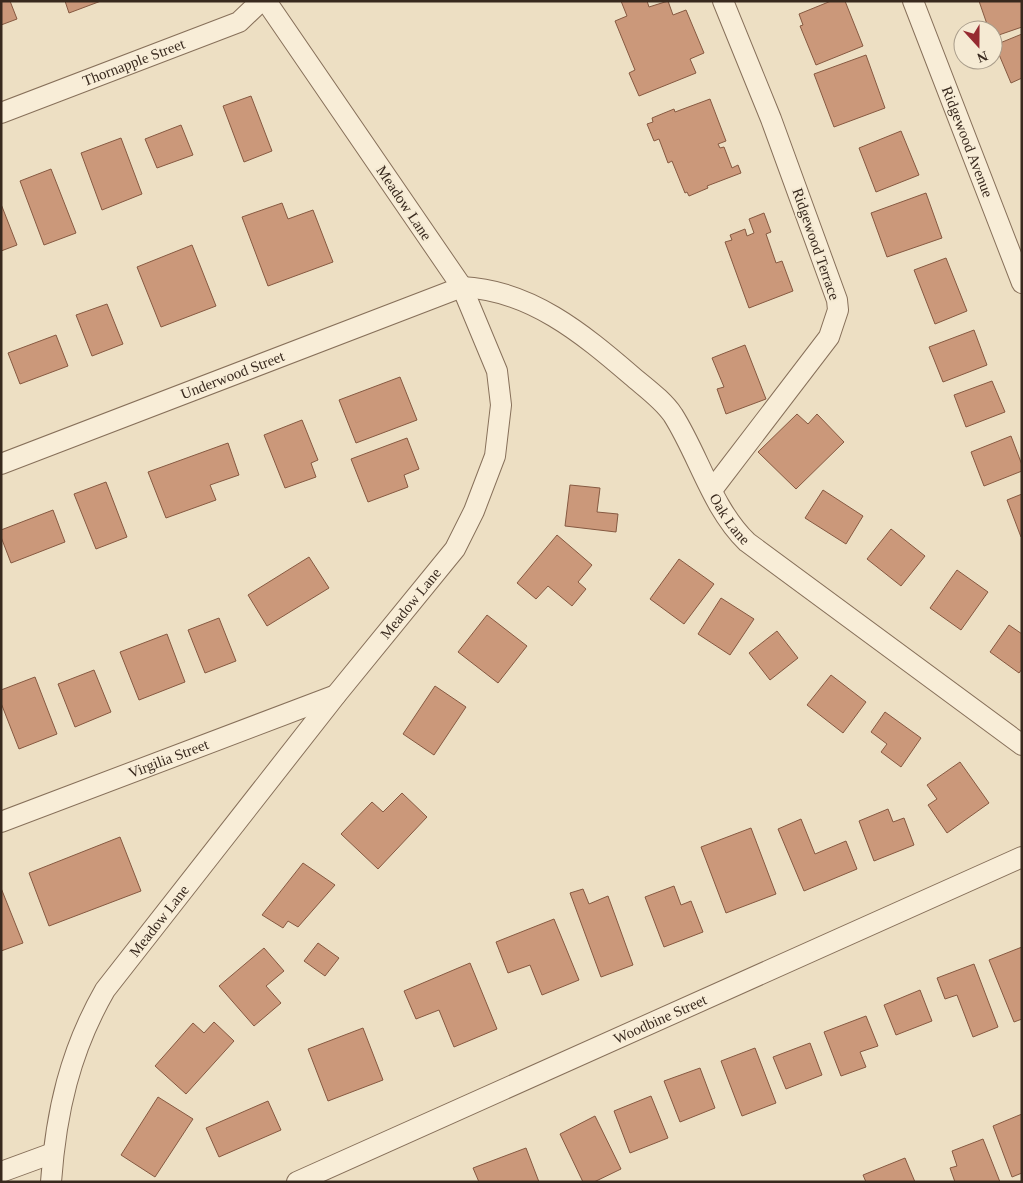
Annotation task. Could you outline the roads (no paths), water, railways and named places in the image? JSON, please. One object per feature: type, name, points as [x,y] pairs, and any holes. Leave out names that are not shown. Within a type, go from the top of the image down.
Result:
[{"type":"street","name":"Thornapple Street","points":[[1,113],[239,22],[261,1]]},
{"type":"street","name":"Meadow Lane","points":[[50,1182],[59,1110],[72,1058],[90,1015],[105,990],[336,695],[455,548],[474,511],[495,456],[502,405],[497,371],[462,287],[266,1]]},
{"type":"street","name":"Ridgewood Terrace","points":[[712,490],[829,337],[838,310],[837,300],[776,134],[723,1]]},
{"type":"street","name":"Ridgewood Avenue","points":[[913,1],[1022,283]]},
{"type":"street","name":"Underwood Street","points":[[1,464],[462,287]]},
{"type":"street","name":"Oak Lane","points":[[462,287],[486,288],[514,296],[550,314],[594,343],[671,412],[731,527],[747,542],[1022,745]]},
{"type":"street","name":"Virgilia Street","points":[[1,822],[336,695]]},
{"type":"street","name":"Woodbine Street","points":[[298,1182],[1022,857]]},
{"type":"street","points":[[1,1172],[53,1153]]}]
